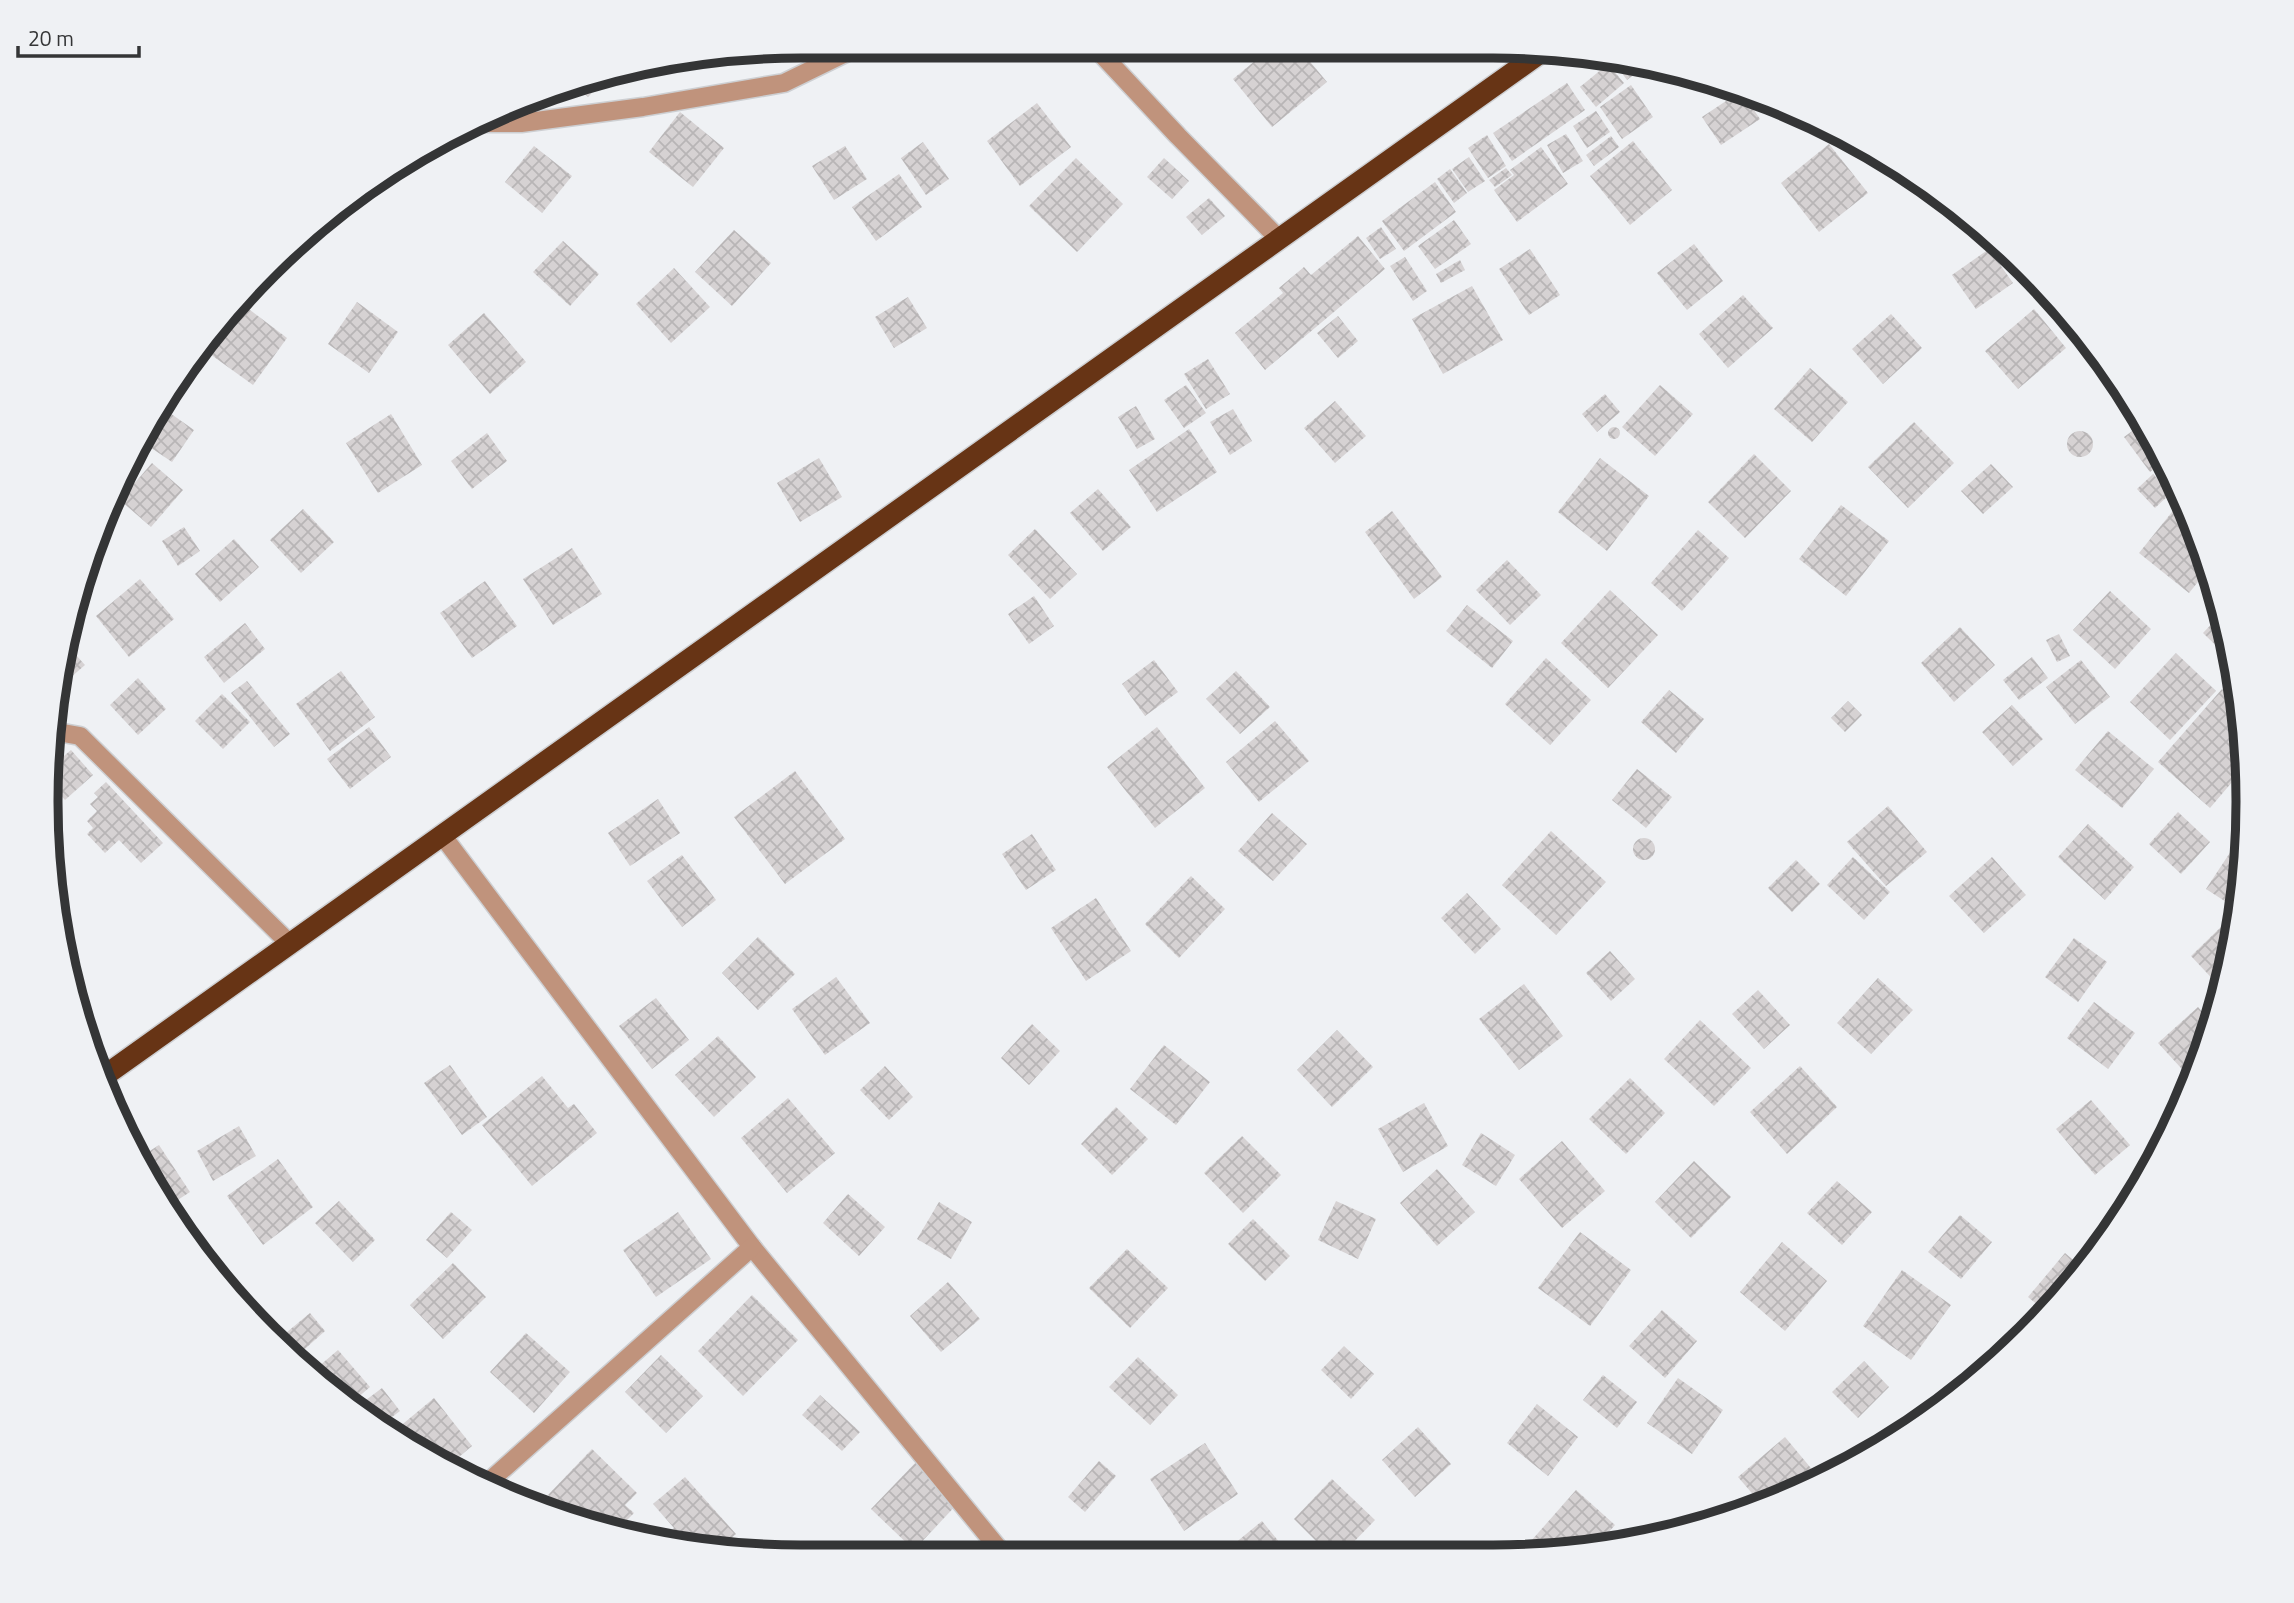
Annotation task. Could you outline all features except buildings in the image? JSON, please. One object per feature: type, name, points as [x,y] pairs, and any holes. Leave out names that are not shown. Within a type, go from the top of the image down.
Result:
[{"type":"highway","points":[[109,1073],[1532,59]]},
{"type":"street","points":[[497,123],[521,123],[629,109],[784,83],[835,58]]},
{"type":"street","points":[[1105,58],[1279,239]]},
{"type":"street","points":[[61,733],[80,736],[289,943]]},
{"type":"street","points":[[442,835],[752,1247],[996,1545]]},
{"type":"street","points":[[493,1478],[752,1247]]}]
